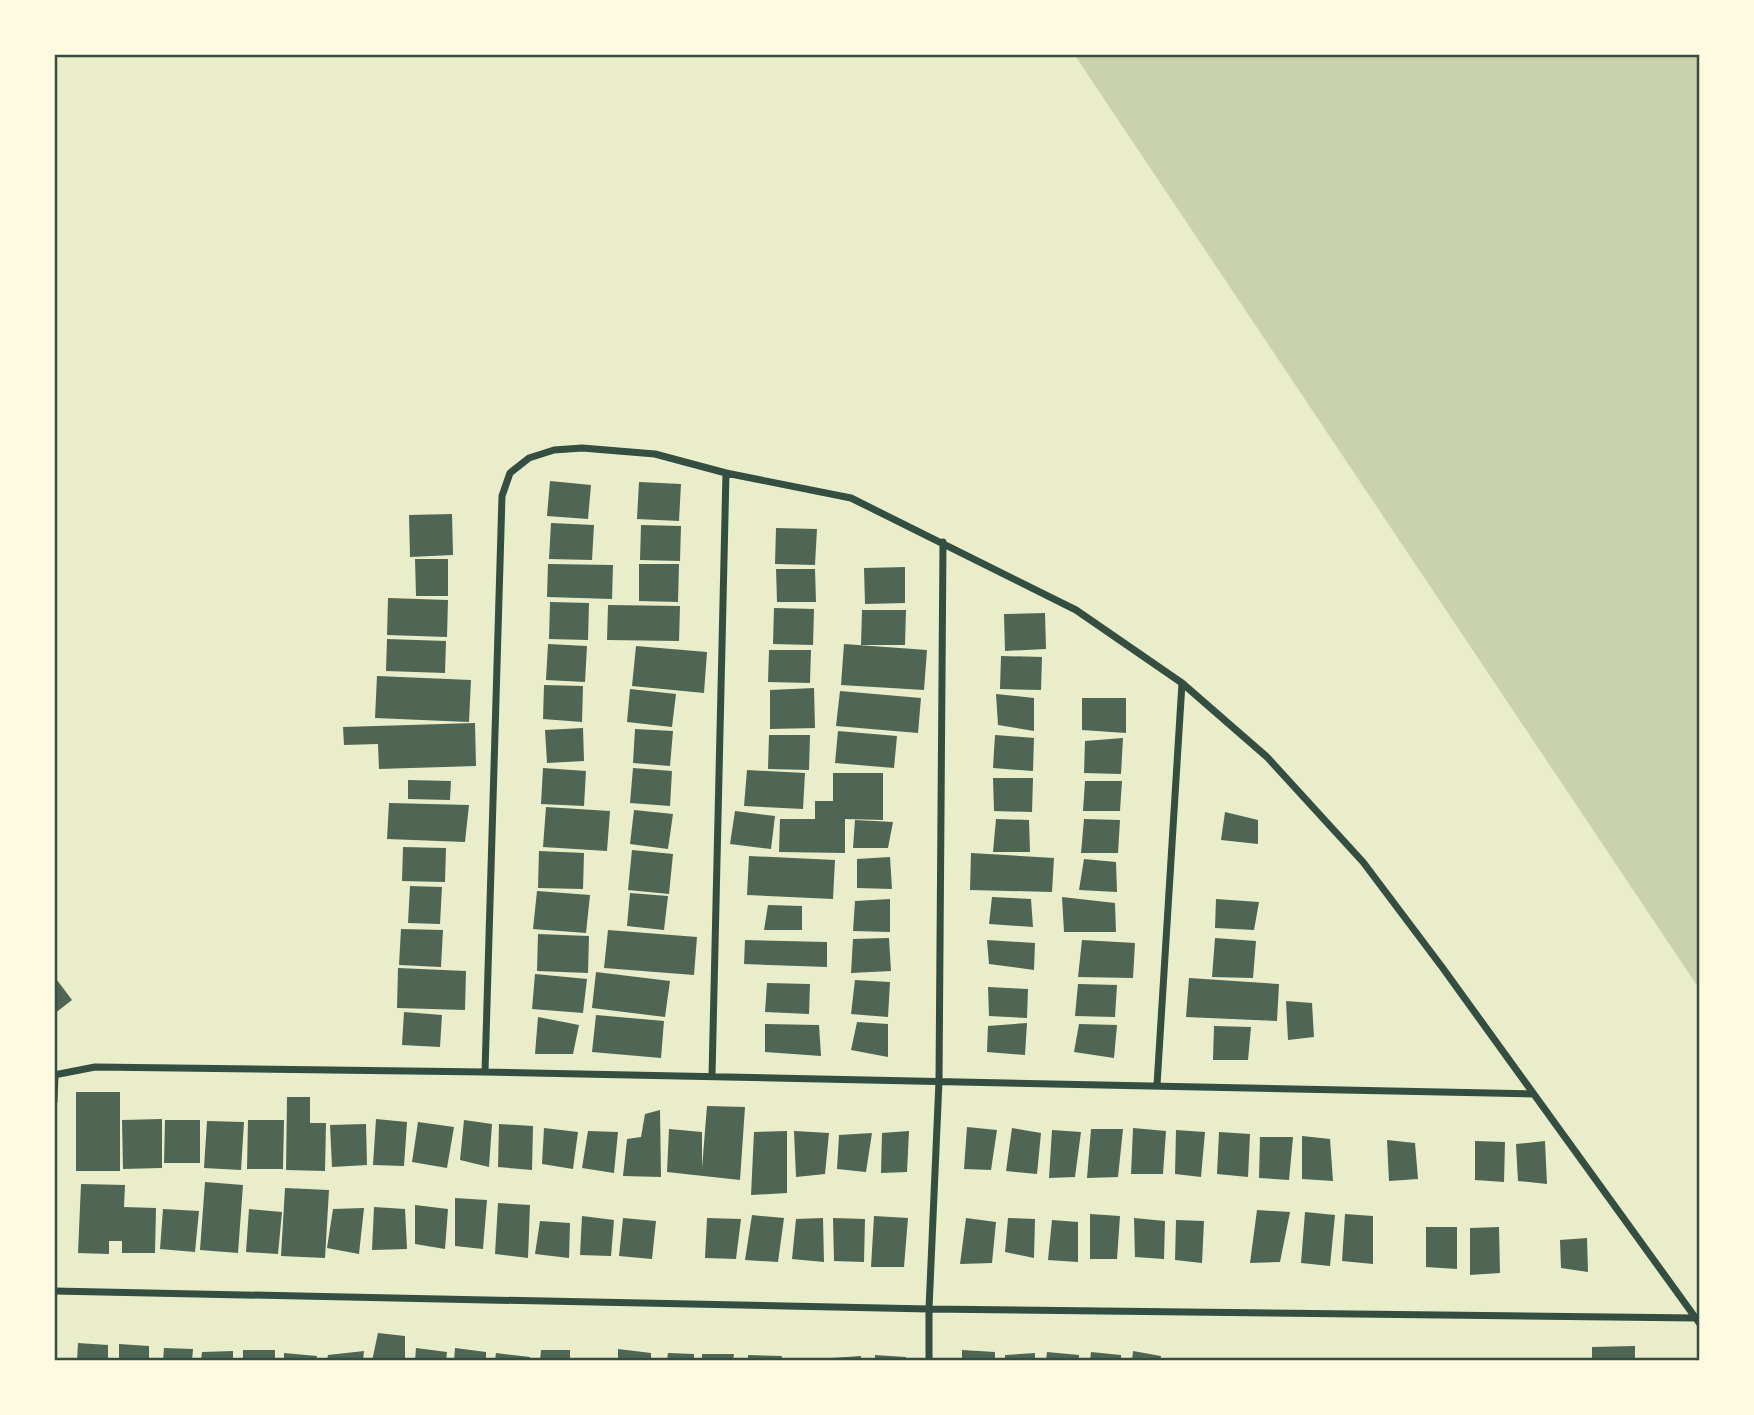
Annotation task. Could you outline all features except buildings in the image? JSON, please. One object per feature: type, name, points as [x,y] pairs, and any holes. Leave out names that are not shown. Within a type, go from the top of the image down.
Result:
[{"type":"street","points":[[485,1072],[502,496],[510,473],[529,458],[554,450],[582,448],[655,454],[726,473],[851,498],[1076,610],[1182,683],[1267,757],[1363,862],[1698,1321]]},
{"type":"street","points":[[712,1076],[726,473]]},
{"type":"street","points":[[929,1361],[939,1081],[943,542]]},
{"type":"street","points":[[1157,1085],[1182,683]]},
{"type":"street","points":[[54,1101],[55,1075],[95,1067],[712,1076],[1532,1094]]},
{"type":"street","points":[[54,1291],[929,1310],[1698,1321]]},
{"type":"green space","points":[[1074,54],[1700,54],[1700,990]]}]
